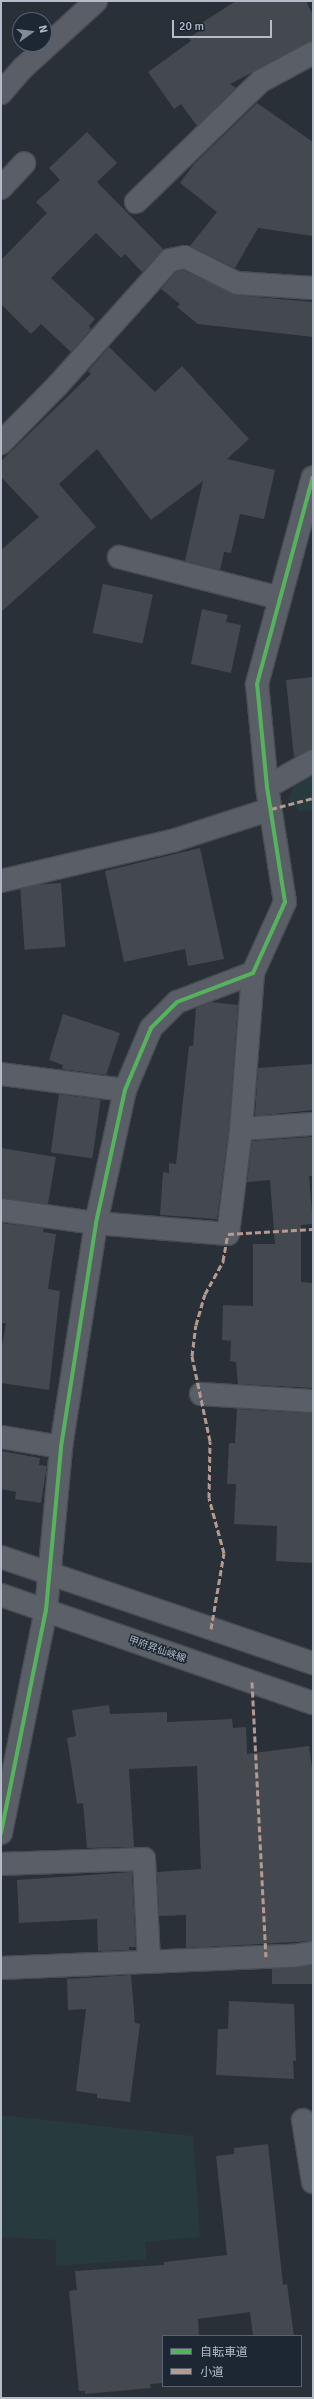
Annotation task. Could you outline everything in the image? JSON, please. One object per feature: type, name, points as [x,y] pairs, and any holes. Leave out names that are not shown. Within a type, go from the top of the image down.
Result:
[{"type":"main road","points":[[1,1557],[313,1663]]},
{"type":"main road","name":"甲府昇仙峡線","points":[[1,1595],[46,1610],[147,1648],[313,1703]]},
{"type":"street","points":[[1,94],[23,68],[96,1]]},
{"type":"street","points":[[136,202],[261,82],[313,53]]},
{"type":"street","points":[[1,188],[24,163]]},
{"type":"street","points":[[1,443],[57,386],[170,260],[185,258],[237,283],[313,288]]},
{"type":"street","points":[[1,1210],[96,1223],[228,1234],[241,1129],[253,973],[285,902],[267,787],[257,684],[313,477]]},
{"type":"street","points":[[119,557],[280,598]]},
{"type":"street","points":[[267,787],[313,761]]},
{"type":"street","points":[[1,881],[172,841],[271,809]]},
{"type":"street","points":[[1,1833],[46,1610],[62,1447],[96,1223],[125,1090],[151,1028],[177,1002],[253,973]]},
{"type":"street","points":[[1,1074],[125,1090]]},
{"type":"street","points":[[241,1129],[313,1124]]},
{"type":"street","points":[[201,1394],[313,1401]]},
{"type":"street","points":[[1,1437],[62,1447]]},
{"type":"street","points":[[1,1864],[144,1859],[149,1962]]},
{"type":"street","points":[[1,1968],[293,1956],[313,1953]]},
{"type":"street","points":[[303,2120],[313,2182]]},
{"type":"green space","points":[[313,769],[313,810],[300,812],[288,799],[297,779]]},
{"type":"green space","points":[[1,2115],[193,2136],[200,2237],[145,2242],[147,2259],[56,2266],[56,2240],[1,2237]]},
{"type":"building","points":[[236,1],[306,1],[313,15],[313,41],[230,84],[236,88],[197,126],[181,104],[174,109],[148,72],[191,41],[189,38],[203,28],[200,24]]},
{"type":"building","points":[[257,103],[313,142],[313,236],[258,228],[235,268],[190,246],[217,212],[180,183],[194,164]]},
{"type":"building","points":[[87,132],[117,163],[97,182],[164,250],[142,272],[125,254],[121,258],[96,233],[51,278],[95,319],[89,326],[91,329],[71,352],[41,324],[31,334],[1,304],[1,260],[47,213],[36,202],[60,180],[49,168]]},
{"type":"building","points":[[183,270],[236,295],[313,302],[313,337],[198,324],[177,307],[180,304],[161,289],[177,271]]},
{"type":"building","points":[[109,347],[155,392],[182,366],[249,439],[227,459],[275,470],[264,519],[240,514],[231,553],[224,552],[220,570],[185,561],[203,481],[151,520],[97,449],[59,484],[96,527],[1,612],[1,550],[39,517],[1,477],[1,461],[91,374],[88,371]]},
{"type":"building","points":[[103,584],[153,595],[142,644],[93,633]]},
{"type":"building","points":[[202,609],[228,615],[226,622],[241,625],[231,673],[191,664]]},
{"type":"building","points":[[313,677],[313,749],[294,757],[286,680]]},
{"type":"building","points":[[200,848],[224,959],[188,966],[185,949],[124,962],[105,871]]},
{"type":"building","points":[[61,883],[65,947],[25,950],[20,886]]},
{"type":"building","points":[[211,1002],[238,1005],[229,1128],[217,1219],[160,1215],[163,1172],[169,1173],[169,1163],[176,1164],[189,1046],[193,1046],[196,1008]]},
{"type":"building","points":[[63,1014],[120,1033],[106,1075],[62,1069],[63,1065],[49,1060]]},
{"type":"building","points":[[313,1064],[313,1110],[255,1116],[258,1068]]},
{"type":"building","points":[[59,1094],[101,1100],[92,1158],[51,1152]]},
{"type":"building","points":[[312,1137],[313,1176],[309,1176],[313,1224],[301,1225],[301,1282],[313,1283],[313,1388],[238,1384],[236,1362],[230,1361],[231,1341],[222,1340],[223,1305],[253,1306],[253,1244],[275,1244],[270,1180],[247,1182],[252,1141]]},
{"type":"building","points":[[1,1148],[56,1157],[48,1204],[1,1198]]},
{"type":"building","points":[[1,1223],[44,1228],[43,1232],[56,1234],[48,1289],[60,1291],[49,1390],[1,1383],[1,1352],[6,1323],[1,1323]]},
{"type":"building","points":[[237,1409],[313,1413],[313,1563],[276,1561],[277,1526],[234,1524],[236,1484],[227,1484],[229,1443],[235,1443]]},
{"type":"building","points":[[1,1451],[40,1458],[39,1465],[47,1466],[41,1503],[15,1499],[16,1492],[1,1489]]},
{"type":"building","points":[[109,1705],[110,1714],[167,1712],[167,1722],[232,1719],[233,1728],[246,1727],[247,1754],[309,1746],[313,1776],[313,1941],[186,1948],[186,1915],[159,1916],[157,1872],[201,1869],[197,1766],[129,1769],[134,1847],[87,1848],[83,1803],[77,1804],[67,1738],[76,1736],[72,1710]]},
{"type":"building","points":[[132,1872],[136,1947],[129,1947],[129,1950],[98,1951],[97,1919],[19,1923],[17,1880]]},
{"type":"building","points":[[272,1966],[313,1966],[313,1984],[272,1984]]},
{"type":"building","points":[[131,1975],[135,2023],[140,2024],[130,2102],[97,2098],[97,2094],[76,2091],[86,2009],[68,2010],[67,1979]]},
{"type":"building","points":[[229,2001],[294,2004],[296,2061],[293,2061],[294,2079],[216,2075],[218,2029],[228,2029]]},
{"type":"building","points":[[268,2144],[283,2285],[287,2284],[294,2335],[253,2335],[250,2312],[198,2319],[199,2335],[162,2335],[162,2383],[150,2384],[151,2388],[85,2394],[85,2391],[79,2391],[69,2291],[77,2290],[75,2271],[164,2265],[164,2262],[227,2255],[216,2156],[234,2154],[234,2148]]},
{"type":"marked path","points":[[271,809],[313,798]]},
{"type":"marked path","points":[[211,1629],[224,1553],[209,1498],[210,1441],[192,1356],[196,1325],[205,1294],[223,1261],[228,1234],[313,1229]]},
{"type":"marked path","points":[[252,1682],[266,1957]]},
{"type":"cycle path","points":[[1,1833],[46,1610],[61,1447],[96,1223],[125,1090],[151,1028],[177,1002],[253,973],[285,902],[267,787],[257,684],[313,477]]}]
